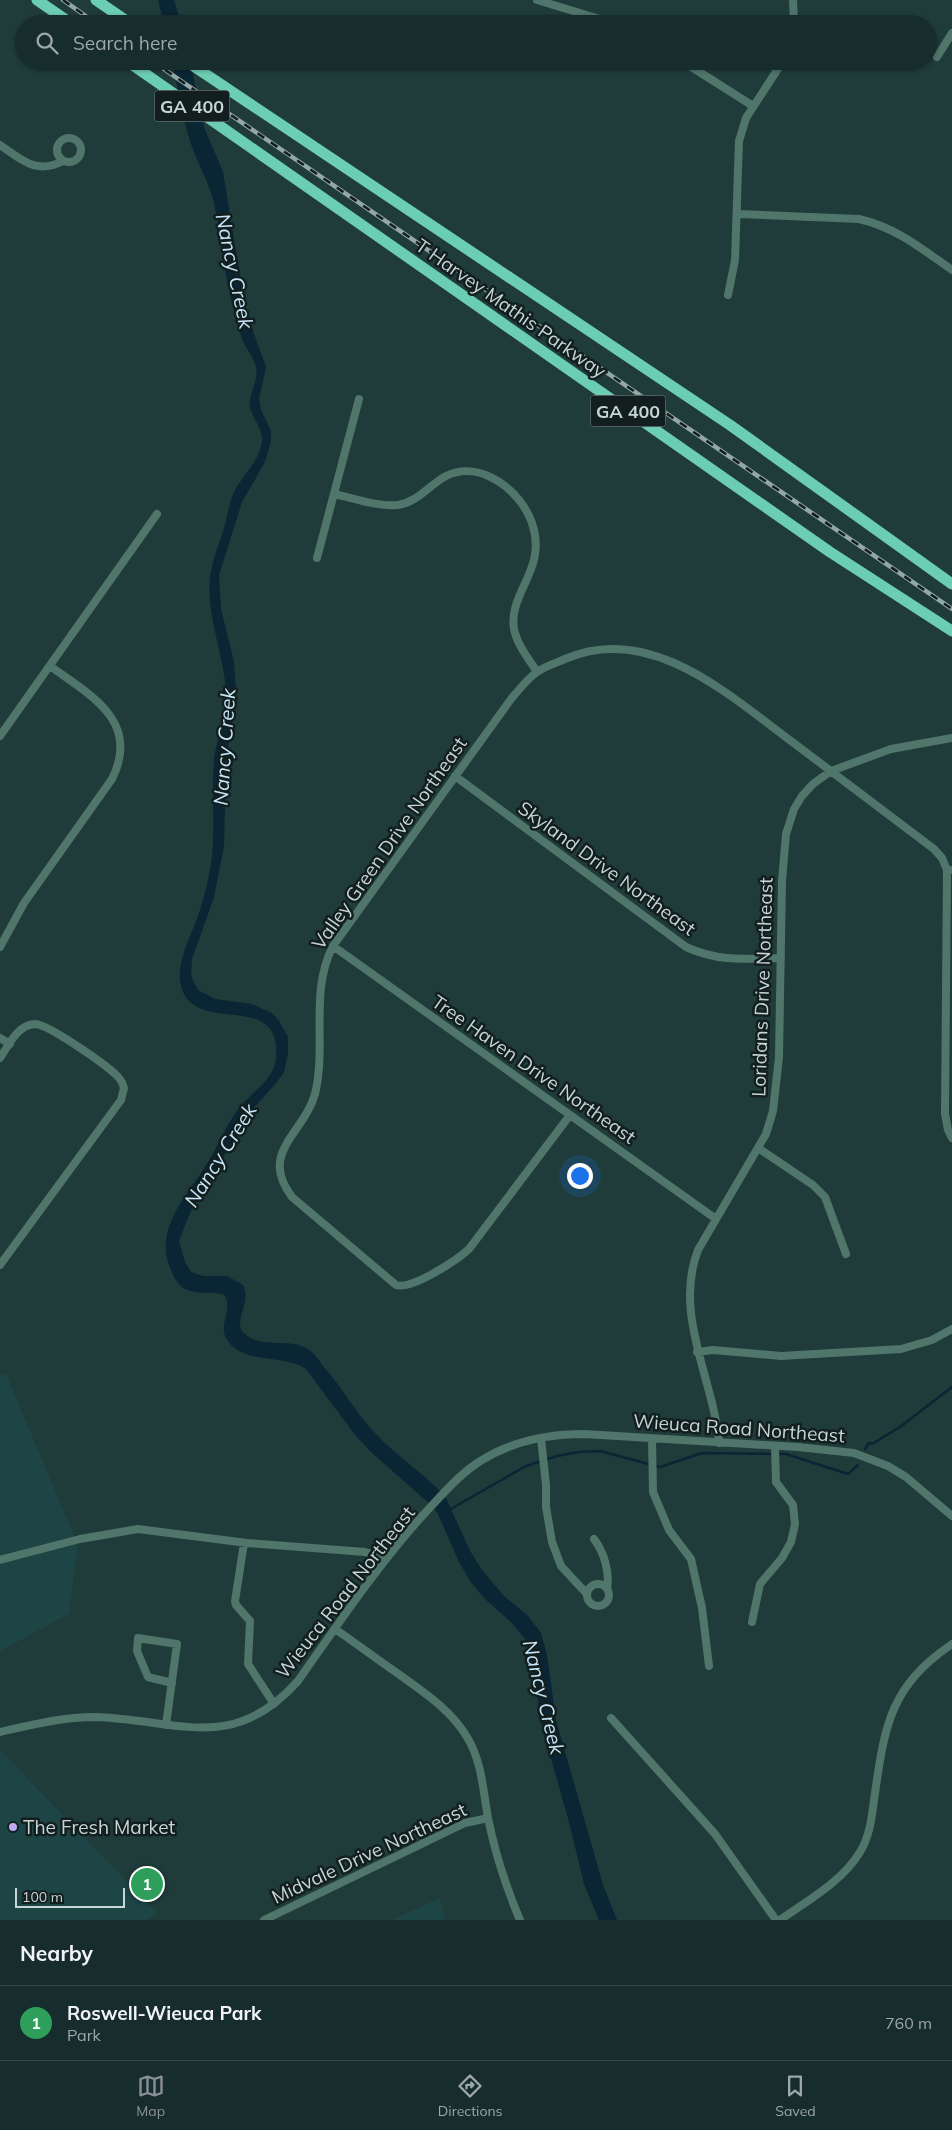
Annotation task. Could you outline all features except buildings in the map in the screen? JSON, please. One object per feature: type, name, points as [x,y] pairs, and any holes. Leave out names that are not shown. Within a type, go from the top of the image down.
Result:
[{"type":"highway","points":[[37,0],[59,15]]},
{"type":"highway","points":[[96,0],[118,15]]},
{"type":"highway","name":"T Harvey Mathis Parkway","points":[[139,70],[830,552],[952,631]]},
{"type":"highway","name":"T Harvey Mathis Parkway","points":[[199,70],[558,308],[730,425],[952,584]]},
{"type":"street","points":[[537,0],[586,15]]},
{"type":"street","points":[[792,0],[793,15]]},
{"type":"street","points":[[937,57],[952,33]]},
{"type":"street","points":[[696,70],[753,106]]},
{"type":"street","points":[[728,295],[735,260],[739,142],[742,127],[753,106],[777,70]]},
{"type":"street","points":[[0,144],[32,165],[42,168],[64,161]]},
{"type":"street","points":[[738,214],[859,219],[898,233],[952,270]]},
{"type":"street","points":[[317,558],[358,398]]},
{"type":"street","points":[[334,494],[396,505],[420,495],[446,476],[465,471],[483,474],[505,487],[518,500],[530,517],[536,541],[533,566],[517,604],[514,622],[516,638],[537,672]]},
{"type":"street","points":[[0,736],[157,514]]},
{"type":"street","name":"Valley Green Drive Northeast","points":[[570,1115],[470,1249],[437,1272],[404,1285],[396,1284],[292,1197],[284,1187],[280,1174],[279,1161],[283,1148],[308,1112],[315,1092],[320,1059],[322,976],[326,960],[333,946],[511,699],[537,672],[573,655],[592,650],[615,648],[649,653],[679,665],[707,680],[831,771],[934,849],[950,870]]},
{"type":"street","points":[[0,947],[24,903],[112,778],[119,761],[119,734],[108,711],[100,702],[50,666]]},
{"type":"street","name":"Loridans Drive Northeast","points":[[719,1443],[715,1416],[697,1352],[692,1317],[691,1271],[698,1250],[766,1134],[774,1111],[779,1057],[782,881],[788,824],[802,796],[831,771],[891,749],[952,738]]},
{"type":"street","name":"Skyland Drive Northeast","points":[[455,776],[686,948],[722,959],[781,958]]},
{"type":"street","points":[[950,870],[945,1114],[948,1130],[952,1138]]},
{"type":"street","name":"Tree Haven Drive Northeast","points":[[333,946],[716,1219]]},
{"type":"street","points":[[0,1058],[18,1032],[25,1027],[35,1024],[45,1026],[57,1032],[119,1077],[124,1088],[121,1100],[0,1265]]},
{"type":"street","points":[[0,1038],[10,1044]]},
{"type":"street","points":[[758,1148],[813,1185],[825,1197],[846,1254]]},
{"type":"street","points":[[697,1352],[713,1350],[781,1356],[901,1349],[932,1340],[952,1328]]},
{"type":"street","name":"Wieuca Road Northeast","points":[[0,1732],[49,1722],[90,1717],[116,1718],[199,1729],[218,1728],[250,1719],[274,1704],[298,1681],[386,1558],[446,1490],[482,1461],[500,1450],[520,1442],[562,1434],[584,1434],[775,1448],[837,1450],[870,1457],[888,1466],[906,1477],[952,1516]]},
{"type":"street","points":[[541,1438],[546,1482],[546,1508],[552,1542],[561,1566],[587,1594],[590,1604],[601,1606],[609,1599],[607,1588],[609,1579],[600,1548],[594,1539]]},
{"type":"street","points":[[652,1438],[651,1479],[653,1492],[669,1530],[690,1558],[702,1608],[709,1666]]},
{"type":"street","points":[[752,1622],[760,1584],[782,1558],[791,1542],[795,1524],[793,1505],[776,1482],[775,1448]]},
{"type":"street","points":[[0,1560],[80,1539],[138,1529],[244,1543],[365,1552],[386,1558]]},
{"type":"street","points":[[244,1543],[235,1601],[236,1606],[250,1621],[248,1664],[274,1704]]},
{"type":"street","points":[[587,1594],[593,1585],[600,1584],[607,1588]]},
{"type":"street","points":[[335,1629],[436,1701],[456,1721],[468,1738],[478,1759],[497,1858],[520,1920]]},
{"type":"street","points":[[166,1724],[172,1683],[177,1644],[138,1638],[137,1651],[148,1677],[172,1683]]},
{"type":"street","points":[[611,1718],[715,1834],[778,1920],[827,1886],[849,1867],[861,1850],[870,1826],[882,1746],[891,1714],[913,1677],[932,1658],[952,1644]]},
{"type":"street","name":"Midvale Drive Northeast","points":[[264,1920],[465,1823],[488,1818]]},
{"type":"shaded area","points":[[0,1374],[6,1374],[78,1545],[69,1614],[0,1651]]},
{"type":"shaded area","points":[[0,1750],[158,1913],[146,1920],[0,1920]]},
{"type":"shaded area","points":[[440,1898],[445,1920],[391,1920]]},
{"type":"green space","points":[[142,1869],[156,1891],[151,1895],[137,1876]]},
{"type":"water","points":[[158,0],[174,0],[178,15],[162,15]]},
{"type":"water","name":"Nancy Creek","points":[[174,70],[192,70],[204,127],[223,172],[246,312],[266,367],[259,399],[261,410],[271,431],[271,441],[265,462],[242,502],[219,575],[221,609],[234,662],[236,695],[226,760],[224,846],[214,897],[192,959],[191,976],[198,990],[215,999],[252,1004],[272,1013],[288,1037],[288,1053],[284,1072],[249,1113],[190,1213],[179,1241],[185,1262],[191,1272],[203,1276],[227,1276],[243,1285],[245,1298],[240,1328],[243,1332],[257,1341],[292,1344],[308,1349],[374,1432],[439,1490],[446,1498],[470,1551],[482,1570],[503,1595],[528,1616],[541,1633],[547,1655],[556,1720],[603,1885],[617,1920],[599,1920],[584,1884],[569,1822],[540,1720],[535,1672],[526,1640],[512,1623],[484,1598],[470,1581],[459,1562],[438,1514],[431,1505],[371,1452],[356,1436],[306,1369],[286,1361],[252,1356],[233,1347],[224,1333],[227,1304],[223,1294],[186,1290],[173,1274],[166,1255],[166,1240],[169,1226],[175,1213],[208,1162],[235,1113],[272,1072],[276,1057],[274,1036],[265,1024],[250,1018],[199,1008],[186,998],[180,980],[183,955],[199,913],[210,870],[213,844],[214,759],[226,699],[224,675],[210,601],[211,571],[233,494],[255,461],[262,441],[261,432],[250,408],[257,372],[256,367],[243,341],[238,324],[228,287],[214,203],[188,134]]},
{"type":"waterway","points":[[865,1449],[869,1443],[872,1444],[900,1427],[952,1387]]},
{"type":"waterway","points":[[449,1510],[526,1466],[557,1456],[578,1452],[600,1451],[660,1467],[702,1453],[786,1454],[848,1474],[858,1465]]},
{"type":"railway","points":[[63,0],[84,15]]},
{"type":"railway","points":[[165,70],[952,609]]},
{"type":"place","name":"The Fresh Market","points":[[13,1827]]},
{"type":"place","name":"Roswell-Wieuca Park","points":[[147,1884]]}]
